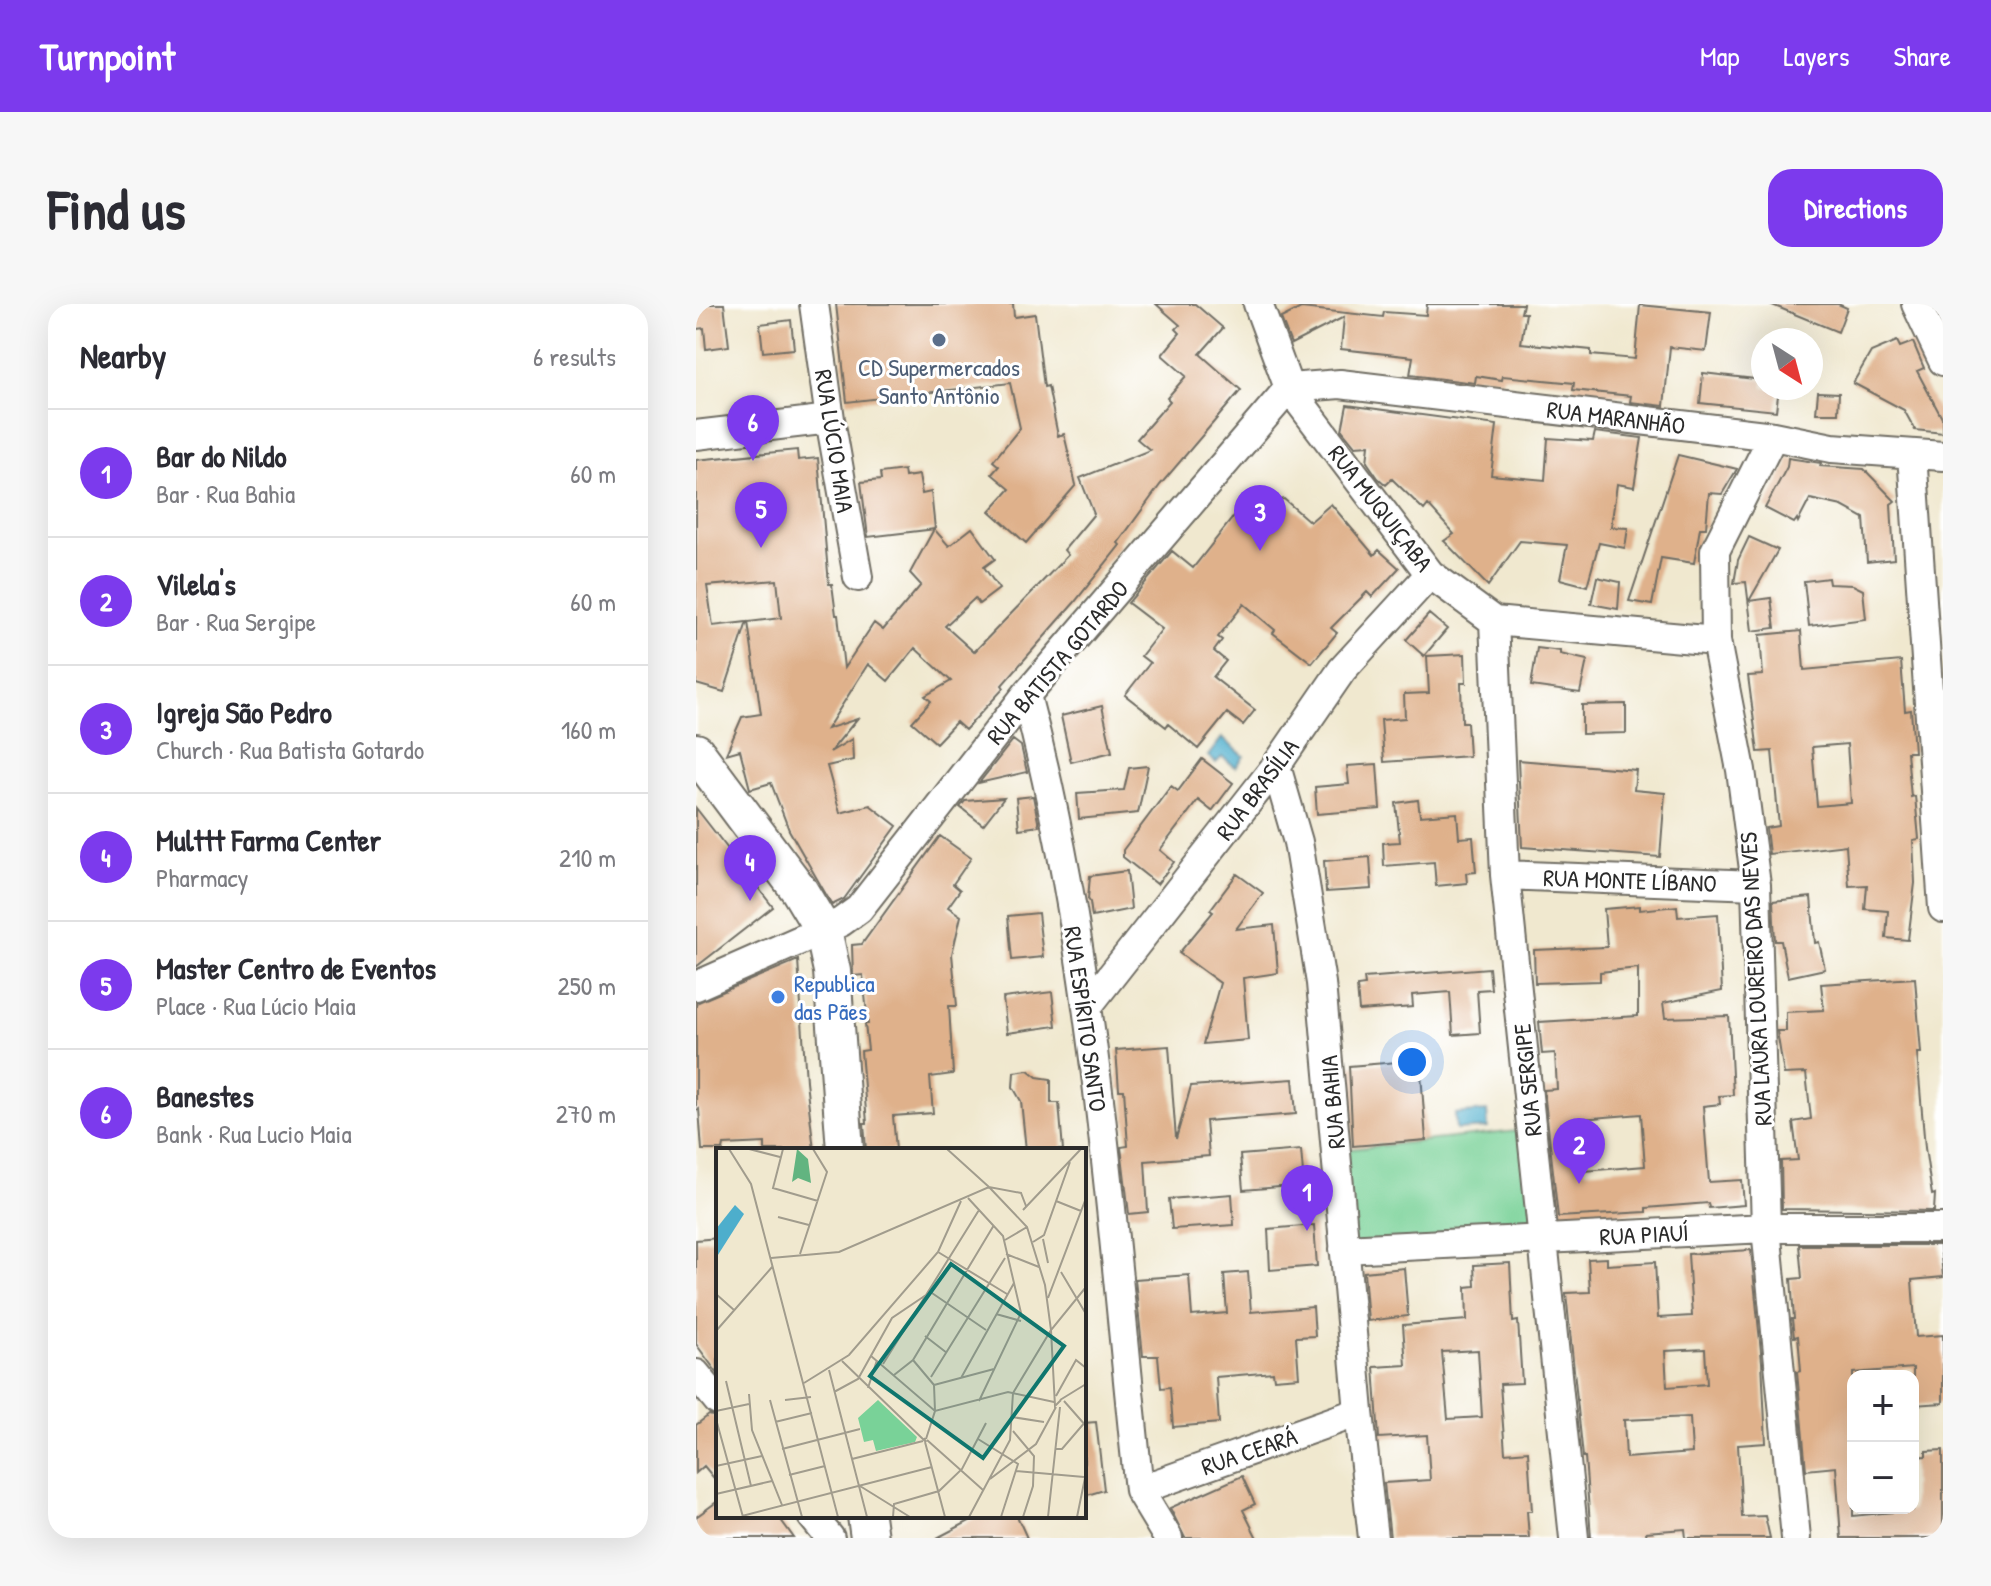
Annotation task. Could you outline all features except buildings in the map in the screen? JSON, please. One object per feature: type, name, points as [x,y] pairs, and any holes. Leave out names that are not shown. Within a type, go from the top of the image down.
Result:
[{"type":"main road","points":[[698,757],[799,890],[823,930],[832,971],[845,1148]]},
{"type":"main road","points":[[866,1518],[869,1538]]},
{"type":"street","name":"RUA LÚCIO MAIA","points":[[814,304],[830,419],[858,577]]},
{"type":"street","name":"RUA MUQUIÇABA","points":[[1258,304],[1289,388],[1430,574],[1494,621]]},
{"type":"street","points":[[1916,304],[1943,361]]},
{"type":"street","name":"RUA MARANHÃO","points":[[1289,388],[1340,384],[1773,436],[1832,448],[1943,456]]},
{"type":"street","name":"RUA BATISTA GOTARDO","points":[[696,986],[841,922],[859,909],[1026,695],[1289,388]]},
{"type":"street","points":[[696,435],[830,419]]},
{"type":"street","name":"RUA LAURA LOUREIRO DAS NEVES","points":[[1773,436],[1715,551],[1716,641],[1741,770],[1756,885],[1766,1228],[1796,1538]]},
{"type":"street","points":[[1912,454],[1943,908]]},
{"type":"street","name":"RUA BRASÍLIA","points":[[1087,1007],[1276,766],[1342,670],[1430,574]]},
{"type":"street","points":[[1494,621],[1716,641]]},
{"type":"street","name":"RUA SERGIPE","points":[[1494,621],[1505,875],[1574,1538]]},
{"type":"street","name":"RUA ESPÍRITO SANTO","points":[[1026,695],[1045,768],[1087,1007],[1139,1490]]},
{"type":"street","name":"RUA BAHIA","points":[[1276,766],[1298,842],[1321,983],[1373,1538]]},
{"type":"street","name":"RUA MONTE LÍBANO","points":[[1505,875],[1756,885]]},
{"type":"street","name":"RUA PIAUÍ","points":[[1344,1249],[1766,1228],[1943,1228]]},
{"type":"street","points":[[696,1374],[716,1399]]},
{"type":"street","name":"RUA CEARÁ","points":[[1139,1490],[1359,1412]]},
{"type":"street","points":[[1139,1490],[1168,1538]]},
{"type":"street","points":[[814,1518],[830,1538]]},
{"type":"green space","points":[[1526,1130],[1538,1234],[1350,1245],[1341,1150]]},
{"type":"water","points":[[1222,738],[1244,756],[1236,767],[1222,757],[1216,763],[1208,756]]},
{"type":"water","points":[[1487,1111],[1488,1128],[1456,1130],[1455,1114]]},
{"type":"place","name":"CD Supermercados Santo Antônio","points":[[939,340]]},
{"type":"place","name":"Banestes","points":[[753,461]]},
{"type":"place","name":"Master Centro de Eventos","points":[[761,548]]},
{"type":"place","name":"Igreja São Pedro","points":[[1260,551]]},
{"type":"place","name":"Multtt Farma Center","points":[[750,901]]},
{"type":"place","name":"Republica das Pães","points":[[778,997]]},
{"type":"place","name":"Vilela's","points":[[1579,1184]]},
{"type":"place","name":"Bar do Nildo","points":[[1307,1231]]}]
